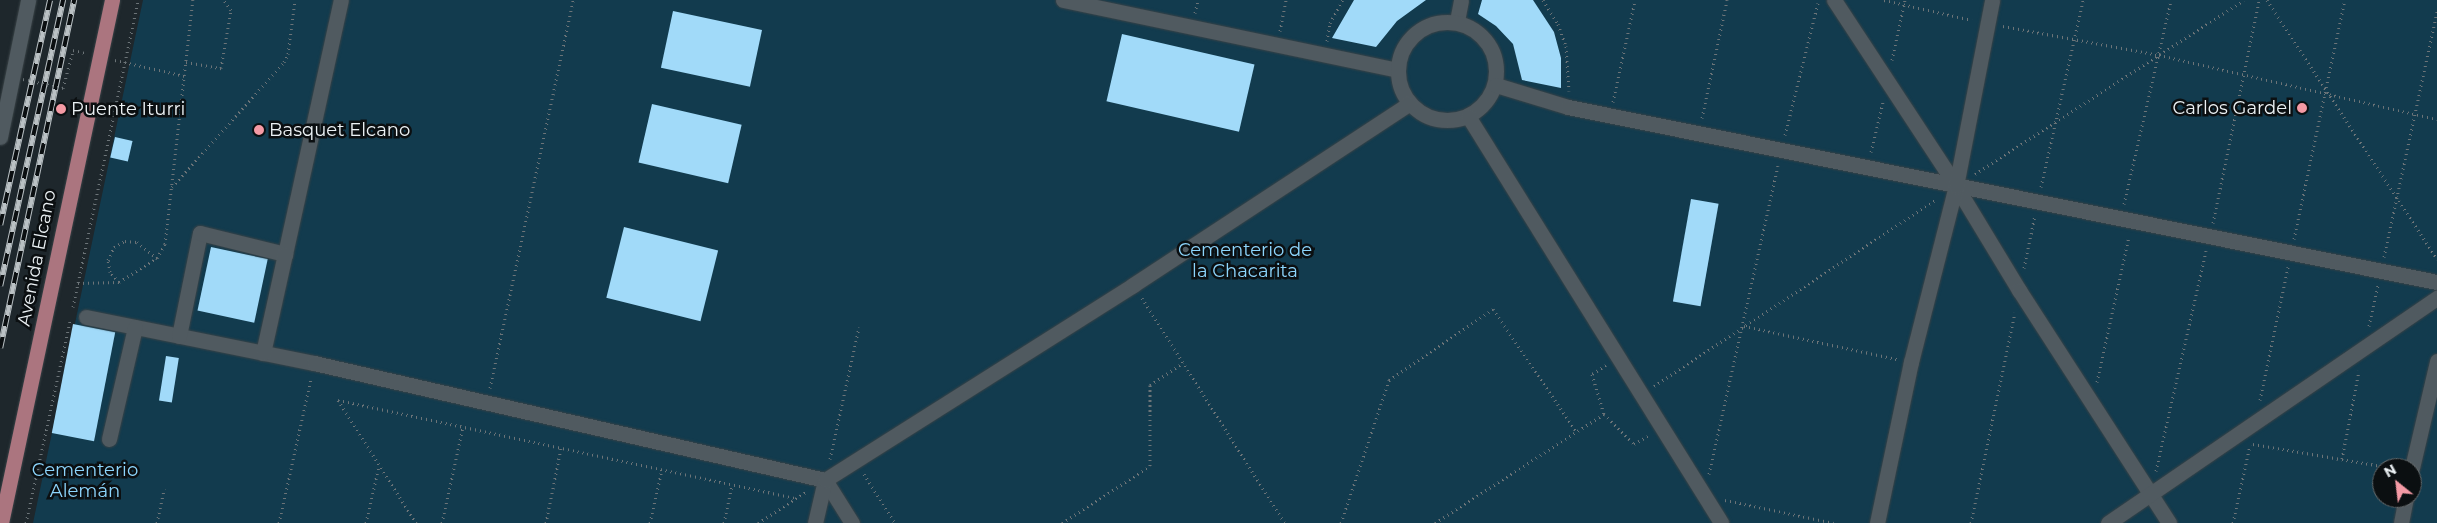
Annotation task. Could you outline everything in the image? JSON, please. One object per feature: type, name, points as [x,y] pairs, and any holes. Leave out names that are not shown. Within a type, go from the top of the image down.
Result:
[{"type":"main road","name":"Avenida Elcano","points":[[1,523],[112,0]]},
{"type":"street","points":[[0,137],[8,58],[28,0]]},
{"type":"street","points":[[263,353],[341,0]]},
{"type":"street","points":[[1063,0],[1397,70]]},
{"type":"street","points":[[1457,21],[1461,0]]},
{"type":"street","points":[[1834,0],[1956,186],[2019,290],[2169,523]]},
{"type":"street","points":[[1876,523],[1910,362],[1956,186],[1992,0]]},
{"type":"street","points":[[1457,21],[1482,33],[1496,57],[1496,85],[1485,104],[1468,116],[1436,120],[1409,104],[1400,88],[1397,70],[1405,43],[1428,24],[1457,21]]},
{"type":"street","points":[[1496,85],[1568,107],[1610,116],[2437,282]]},
{"type":"street","points":[[815,523],[825,480],[1134,285],[1409,104]]},
{"type":"street","points":[[1468,116],[1721,523]]},
{"type":"street","points":[[178,336],[200,233],[284,254]]},
{"type":"street","points":[[2108,523],[2437,298]]},
{"type":"street","points":[[86,317],[314,363],[825,480],[852,523]]},
{"type":"street","points":[[109,440],[134,327]]},
{"type":"street","points":[[2414,458],[2437,361]]},
{"type":"street","points":[[2401,523],[2404,508]]},
{"type":"path","points":[[26,523],[138,0]]},
{"type":"path","points":[[78,283],[120,282],[157,258],[165,244],[194,0]]},
{"type":"path","points":[[186,62],[221,68],[231,10],[224,0]]},
{"type":"path","points":[[171,187],[284,62],[288,54],[295,0]]},
{"type":"path","points":[[487,403],[572,0]]},
{"type":"path","points":[[1277,46],[1286,0]]},
{"type":"path","points":[[1324,56],[1330,23],[1343,0]]},
{"type":"path","points":[[1543,0],[1547,2],[1566,46],[1568,107]]},
{"type":"path","points":[[1610,116],[1636,0]]},
{"type":"path","points":[[1698,134],[1728,0]]},
{"type":"path","points":[[1819,0],[1781,150],[1744,326],[1704,496],[1834,523]]},
{"type":"path","points":[[1884,0],[1988,23],[2160,55],[2437,119]]},
{"type":"path","points":[[1971,523],[2019,290],[2083,0]]},
{"type":"path","points":[[2092,404],[2171,0]]},
{"type":"path","points":[[1641,394],[1956,186],[2244,0]]},
{"type":"path","points":[[2150,494],[2210,237],[2259,0]]},
{"type":"path","points":[[2267,0],[2437,259]]},
{"type":"path","points":[[2233,523],[2345,0]]},
{"type":"path","points":[[2342,459],[2364,348],[2437,11]]},
{"type":"path","points":[[23,79],[63,88],[72,50]]},
{"type":"path","points":[[126,62],[185,76]]},
{"type":"path","points":[[120,282],[110,272],[108,260],[114,247],[125,241],[137,242],[157,258]]},
{"type":"path","points":[[1134,285],[1285,523]]},
{"type":"path","points":[[1341,523],[1388,380],[1493,309],[1576,431]]},
{"type":"path","points":[[1744,326],[1910,362]]},
{"type":"path","points":[[758,523],[825,480],[859,327]]},
{"type":"path","points":[[1618,358],[1592,374],[1604,414],[1634,444],[1662,428]]},
{"type":"path","points":[[279,523],[314,363]]},
{"type":"path","points":[[1062,523],[1150,466],[1150,385],[1183,363]]},
{"type":"path","points":[[416,523],[338,400],[796,498]]},
{"type":"path","points":[[1435,523],[1604,414]]},
{"type":"path","points":[[442,523],[463,427]]},
{"type":"path","points":[[2250,443],[2372,464]]},
{"type":"path","points":[[546,523],[561,448]]},
{"type":"path","points":[[855,460],[895,523]]},
{"type":"path","points":[[366,523],[379,466]]},
{"type":"path","points":[[650,523],[662,469]]},
{"type":"path","points":[[724,523],[732,485]]},
{"type":"path","points":[[157,523],[164,489]]},
{"type":"green space","name":"Cementerio de la Chacarita","points":[[143,0],[2437,0],[2437,523],[33,523]]},
{"type":"building","points":[[1354,0],[1426,0],[1397,21],[1376,47],[1332,38]]},
{"type":"building","points":[[1482,0],[1533,0],[1554,32],[1561,58],[1561,88],[1522,80],[1513,44],[1496,26],[1478,14]]},
{"type":"building","points":[[673,11],[762,30],[750,87],[661,68]]},
{"type":"building","points":[[1122,34],[1255,65],[1239,132],[1106,101]]},
{"type":"building","points":[[652,104],[742,125],[728,183],[639,162]]},
{"type":"building","points":[[115,137],[133,141],[128,162],[110,157]]},
{"type":"building","points":[[1691,199],[1719,204],[1701,306],[1673,301]]},
{"type":"building","points":[[624,227],[718,250],[700,321],[606,298]]},
{"type":"building","points":[[211,247],[268,259],[254,323],[197,311]]},
{"type":"building","points":[[73,324],[115,332],[94,441],[52,433]]},
{"type":"building","points":[[166,356],[179,358],[172,402],[159,400]]},
{"type":"railway","points":[[0,225],[50,0]]},
{"type":"railway","points":[[0,286],[63,0]]},
{"type":"railway","points":[[0,348],[74,0]]},
{"type":"place","name":"Carlos Gardel","points":[[2302,108]]},
{"type":"place","name":"Puente Iturri","points":[[61,109]]},
{"type":"place","name":"Basquet Elcano","points":[[259,130]]},
{"type":"park label","name":"Cementerio Alemán","points":[[85,481]]}]
